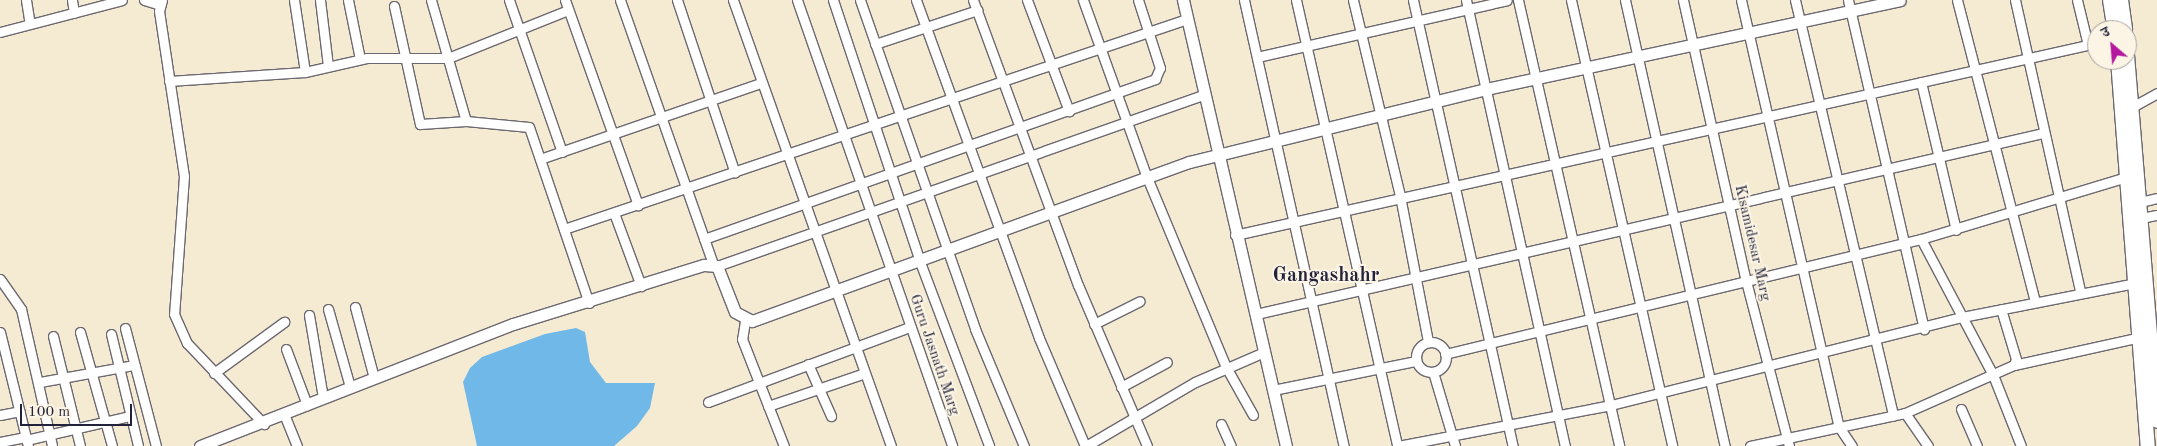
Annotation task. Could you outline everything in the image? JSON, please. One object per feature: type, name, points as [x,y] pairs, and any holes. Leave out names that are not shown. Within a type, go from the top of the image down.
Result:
[{"type":"main road","points":[[2110,0],[2113,20]]},
{"type":"main road","points":[[2121,0],[2123,20]]},
{"type":"main road","points":[[2119,70],[2148,446]]},
{"type":"main road","points":[[2128,70],[2157,421]]},
{"type":"street","points":[[26,0],[30,24]]},
{"type":"street","points":[[72,0],[74,12]]},
{"type":"street","points":[[0,32],[122,0]]},
{"type":"street","points":[[144,0],[161,2],[169,81],[184,176],[174,314],[187,343],[264,424]]},
{"type":"street","points":[[294,0],[305,72]]},
{"type":"street","points":[[320,0],[328,66]]},
{"type":"street","points":[[348,0],[360,59]]},
{"type":"street","points":[[431,0],[466,121]]},
{"type":"street","points":[[510,0],[562,152]]},
{"type":"street","points":[[565,0],[638,205]]},
{"type":"street","points":[[620,0],[660,120],[704,239],[735,312],[745,321]]},
{"type":"street","points":[[676,0],[735,173]]},
{"type":"street","points":[[732,0],[802,206],[837,293],[891,446]]},
{"type":"street","name":"Guru Jasnath Marg","points":[[797,0],[952,446]]},
{"type":"street","points":[[833,0],[893,174],[920,262],[989,446]]},
{"type":"street","points":[[860,0],[900,117],[929,192],[948,251],[1024,446]]},
{"type":"street","points":[[916,0],[1002,230],[1039,338],[1085,446],[1226,367],[1264,352]]},
{"type":"street","points":[[973,0],[1094,324],[1147,446]]},
{"type":"street","points":[[1028,0],[1070,111]]},
{"type":"street","points":[[1083,0],[1146,175],[1226,367],[1253,415]]},
{"type":"street","points":[[704,239],[1118,94],[1158,76],[1138,0]]},
{"type":"street","points":[[1182,0],[1216,155],[1256,314],[1286,446]]},
{"type":"street","points":[[1244,0],[1309,301],[1344,446]]},
{"type":"street","points":[[1296,0],[1345,209],[1397,446],[1611,405],[1710,378],[1924,328],[1962,317],[2080,291],[2135,283]]},
{"type":"street","points":[[1353,0],[1379,115],[1400,196],[1428,342]]},
{"type":"street","points":[[1413,0],[1513,446]]},
{"type":"street","points":[[1466,0],[1524,252],[1565,446]]},
{"type":"street","points":[[1257,57],[1507,0]]},
{"type":"street","points":[[1518,0],[1576,240],[1590,318],[1619,446]]},
{"type":"street","points":[[1571,0],[1642,305],[1672,446]]},
{"type":"street","points":[[1625,0],[1690,294],[1726,446]]},
{"type":"street","name":"Kisamidesar Marg","points":[[1683,0],[1746,281],[1787,442]]},
{"type":"street","points":[[1740,0],[1839,427],[1852,446]]},
{"type":"street","points":[[1795,0],[1873,340],[1893,416]]},
{"type":"street","points":[[745,321],[837,293],[1146,175],[1216,155],[1486,89],[1799,22],[1850,6],[1900,0]]},
{"type":"street","points":[[1957,0],[1991,146],[2034,301]]},
{"type":"street","points":[[2015,0],[2043,133],[2080,291]]},
{"type":"street","points":[[2077,0],[2087,28]]},
{"type":"street","points":[[394,6],[420,124],[466,121],[528,124],[589,303]]},
{"type":"street","points":[[1850,6],[1924,328]]},
{"type":"street","points":[[169,81],[305,72],[360,59],[405,60],[448,58],[522,31],[568,10]]},
{"type":"street","points":[[876,44],[977,10]]},
{"type":"street","points":[[564,229],[687,190],[900,117],[1002,79],[1101,47],[1147,29],[1187,19]]},
{"type":"street","points":[[1235,235],[1506,172],[2087,45]]},
{"type":"street","points":[[1921,82],[1956,230]]},
{"type":"street","points":[[540,159],[660,120],[711,99],[761,83]]},
{"type":"street","points":[[2132,107],[2157,93]]},
{"type":"street","points":[[200,446],[264,424],[323,398],[513,324],[589,303],[814,232],[1203,95]]},
{"type":"street","points":[[1256,314],[1362,288],[1730,206],[2043,133]]},
{"type":"street","points":[[1445,354],[1642,305],[1922,240],[2127,177]]},
{"type":"street","points":[[2140,202],[2157,198]]},
{"type":"street","points":[[614,213],[641,286]]},
{"type":"street","points":[[2141,218],[2157,215]]},
{"type":"street","points":[[1922,240],[1993,375],[2021,446]]},
{"type":"street","points":[[0,279],[21,309],[40,382],[52,446]]},
{"type":"street","points":[[1094,324],[1140,301]]},
{"type":"street","points":[[355,308],[374,378]]},
{"type":"street","points":[[328,309],[350,388]]},
{"type":"street","points":[[2001,309],[2016,359],[2014,365]]},
{"type":"street","points":[[309,315],[323,398]]},
{"type":"street","points":[[745,321],[742,338],[784,446]]},
{"type":"street","points":[[214,373],[284,322]]},
{"type":"street","points":[[708,402],[910,327]]},
{"type":"street","points":[[125,328],[156,446]]},
{"type":"street","points":[[0,332],[4,363],[20,411],[26,441]]},
{"type":"street","points":[[80,332],[112,446]]},
{"type":"street","points":[[111,334],[138,446]]},
{"type":"street","points":[[53,336],[80,446]]},
{"type":"street","points":[[1750,446],[1787,442],[1839,427],[1905,413],[2014,365],[2140,337]]},
{"type":"street","points":[[1428,342],[1439,345],[1445,354],[1443,366],[1432,372],[1422,370],[1416,361],[1417,351],[1428,342]]},
{"type":"street","points":[[286,350],[307,405]]},
{"type":"street","points":[[1273,390],[1380,366],[1416,361]]},
{"type":"street","points":[[1121,387],[1168,362]]},
{"type":"street","points":[[808,364],[830,416]]},
{"type":"street","points":[[40,382],[134,365]]},
{"type":"street","points":[[1432,372],[1454,446]]},
{"type":"street","points":[[768,406],[818,387],[865,373]]},
{"type":"street","points":[[1961,408],[1977,446]]},
{"type":"street","points":[[0,415],[20,411]]},
{"type":"street","points":[[1905,413],[1928,446]]},
{"type":"street","points":[[284,414],[298,446]]},
{"type":"street","points":[[0,442],[26,441],[75,427],[130,416]]},
{"type":"street","points":[[1222,424],[1231,446]]},
{"type":"water","points":[[576,328],[585,332],[590,362],[606,383],[655,383],[650,408],[637,426],[614,446],[477,446],[463,382],[470,368],[482,357],[545,334]]},
{"type":"district","name":"Gangashahr","points":[[1326,276]]}]
